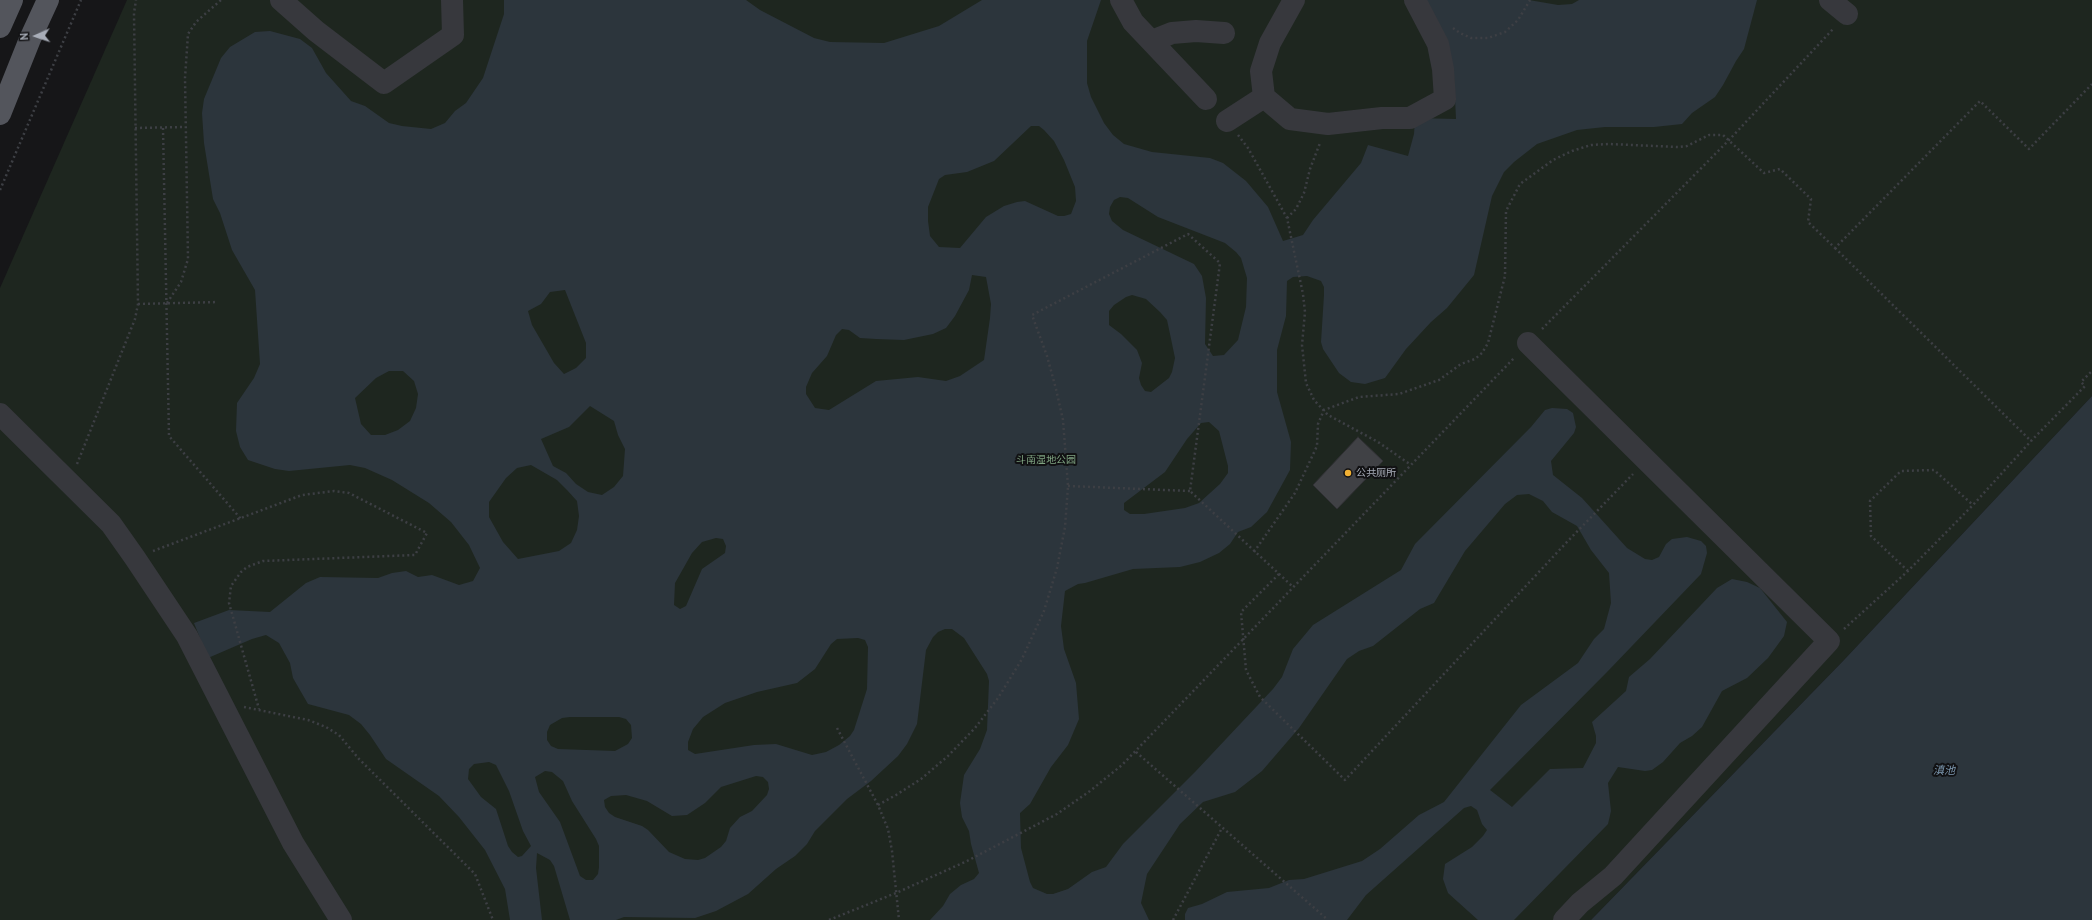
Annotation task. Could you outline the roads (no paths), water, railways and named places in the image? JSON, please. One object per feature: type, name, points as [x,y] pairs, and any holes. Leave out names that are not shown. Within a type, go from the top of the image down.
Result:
[{"type":"main road","points":[[0,27],[12,0]]},
{"type":"main road","points":[[0,114],[30,38],[48,0]]},
{"type":"street","points":[[281,0],[316,31],[384,83],[453,35],[452,0]]},
{"type":"street","points":[[1121,0],[1133,22],[1206,99]]},
{"type":"street","points":[[1294,0],[1270,43],[1261,71],[1264,97],[1290,119],[1328,124],[1382,118],[1410,118],[1445,99],[1444,69],[1438,44],[1415,0]]},
{"type":"street","points":[[1830,0],[1847,14]]},
{"type":"street","points":[[1152,41],[1180,33],[1196,31],[1224,33]]},
{"type":"street","points":[[1227,121],[1264,97]]},
{"type":"street","points":[[1528,343],[1647,459],[1829,641],[1613,876],[1580,903],[1564,920]]},
{"type":"street","points":[[0,414],[111,524],[135,558],[187,636],[293,843],[341,920]]},
{"type":"water","points":[[504,0],[746,0],[760,10],[814,38],[830,42],[884,43],[939,26],[982,0],[1101,0],[1087,41],[1087,83],[1091,97],[1104,123],[1113,135],[1124,144],[1152,152],[1210,158],[1223,163],[1246,181],[1268,207],[1283,241],[1303,235],[1313,220],[1361,163],[1368,145],[1408,156],[1414,134],[1415,118],[1456,119],[1454,77],[1426,0],[1529,0],[1558,5],[1572,4],[1579,0],[1757,0],[1744,49],[1723,85],[1715,97],[1692,113],[1682,124],[1654,127],[1605,127],[1577,130],[1537,144],[1504,172],[1492,196],[1474,275],[1447,308],[1431,322],[1406,349],[1385,378],[1365,384],[1351,382],[1339,373],[1323,349],[1321,342],[1324,287],[1321,281],[1307,276],[1293,277],[1287,281],[1286,316],[1277,350],[1277,392],[1291,442],[1290,470],[1267,512],[1251,527],[1238,532],[1230,544],[1219,553],[1200,562],[1180,567],[1133,569],[1078,584],[1065,591],[1061,626],[1064,649],[1076,683],[1079,719],[1068,745],[1051,767],[1030,804],[1020,813],[1021,848],[1030,882],[1033,888],[1047,894],[1053,894],[1068,889],[1092,872],[1106,867],[1123,844],[1195,772],[1273,689],[1282,677],[1293,649],[1313,625],[1401,570],[1415,544],[1531,427],[1545,410],[1552,408],[1567,409],[1573,413],[1576,427],[1574,433],[1551,461],[1553,475],[1582,498],[1627,548],[1645,559],[1652,560],[1659,557],[1666,544],[1672,539],[1687,537],[1701,541],[1706,546],[1707,553],[1701,574],[1608,671],[1490,790],[1512,807],[1550,769],[1583,768],[1596,743],[1596,736],[1592,722],[1626,691],[1629,677],[1650,659],[1717,588],[1732,579],[1747,582],[1760,588],[1787,622],[1784,636],[1768,658],[1747,678],[1722,691],[1702,727],[1692,736],[1680,743],[1663,762],[1652,770],[1645,771],[1618,767],[1608,783],[1611,811],[1608,824],[1514,920],[1478,920],[1448,893],[1443,879],[1445,864],[1472,847],[1487,830],[1482,824],[1477,810],[1471,806],[1464,808],[1366,895],[1347,920],[1185,920],[1185,914],[1188,908],[1202,904],[1227,892],[1269,888],[1289,880],[1304,879],[1362,861],[1380,849],[1419,815],[1444,802],[1521,705],[1578,663],[1594,639],[1604,629],[1611,603],[1609,573],[1591,550],[1577,526],[1552,512],[1543,501],[1529,494],[1517,495],[1505,504],[1465,551],[1434,603],[1420,609],[1373,646],[1359,651],[1347,659],[1299,728],[1262,771],[1235,792],[1203,802],[1180,824],[1147,874],[1141,903],[1149,920],[930,920],[943,906],[950,894],[961,885],[974,879],[979,873],[969,831],[962,817],[960,803],[964,775],[980,749],[987,730],[989,681],[987,674],[964,638],[952,629],[945,629],[938,632],[933,637],[926,650],[917,724],[907,744],[898,756],[871,781],[847,799],[815,831],[807,844],[795,856],[776,869],[748,894],[716,911],[695,918],[624,917],[616,920],[570,920],[554,866],[550,860],[537,853],[536,868],[542,920],[510,920],[505,889],[485,850],[459,817],[439,796],[386,759],[361,724],[349,715],[308,704],[293,678],[290,663],[279,643],[266,635],[252,639],[208,658],[194,623],[229,610],[270,612],[306,583],[320,577],[378,578],[392,573],[406,571],[418,577],[432,575],[459,585],[473,581],[480,568],[469,545],[451,522],[429,503],[392,480],[365,468],[350,465],[289,471],[275,469],[248,460],[240,447],[236,431],[237,403],[254,378],[260,364],[255,290],[232,250],[220,213],[213,199],[204,143],[202,113],[204,99],[221,58],[230,47],[255,32],[270,31],[300,39],[312,48],[326,73],[351,101],[365,106],[389,123],[431,129],[445,123],[455,111],[466,103],[483,78],[504,14]],"holes":[[[1031,126],[1039,126],[1054,141],[1064,160],[1075,187],[1076,201],[1071,214],[1064,216],[1058,216],[1025,201],[1004,206],[986,217],[960,248],[939,247],[930,236],[928,207],[939,179],[945,175],[967,172],[994,161]],[[1120,197],[1128,198],[1158,217],[1225,243],[1241,258],[1247,278],[1246,307],[1238,340],[1224,355],[1213,356],[1205,344],[1206,298],[1202,276],[1194,264],[1123,230],[1112,221],[1109,214],[1110,207],[1114,200]],[[972,275],[986,277],[991,304],[984,360],[960,376],[946,381],[918,377],[876,381],[829,410],[815,408],[806,394],[806,387],[812,373],[827,356],[836,335],[842,329],[849,330],[860,338],[904,340],[933,334],[946,328],[955,316],[969,290]],[[565,290],[586,343],[586,358],[576,368],[564,374],[554,363],[532,325],[528,311],[541,304],[550,292]],[[1132,295],[1146,299],[1167,320],[1175,358],[1172,372],[1169,378],[1151,392],[1145,391],[1141,385],[1139,378],[1142,363],[1137,350],[1121,334],[1109,325],[1109,311],[1114,305]],[[389,371],[403,371],[414,381],[418,394],[416,408],[410,421],[398,430],[385,435],[371,435],[361,424],[355,398],[376,378]],[[590,406],[614,421],[618,435],[625,449],[623,476],[614,487],[602,495],[588,492],[576,484],[566,473],[553,466],[541,439],[569,427]],[[1209,422],[1219,431],[1228,466],[1228,473],[1220,484],[1199,503],[1185,508],[1144,514],[1130,514],[1124,510],[1124,503],[1165,472],[1187,439],[1201,423]],[[531,465],[557,480],[577,501],[579,516],[577,530],[571,543],[559,551],[518,559],[503,542],[489,517],[489,502],[506,478],[517,468]],[[716,538],[723,539],[726,546],[725,553],[702,569],[686,606],[680,609],[674,605],[675,583],[692,553],[702,542]],[[858,638],[865,640],[868,647],[867,689],[854,730],[850,736],[839,745],[826,752],[812,755],[776,744],[754,745],[695,754],[688,750],[688,742],[693,729],[703,717],[725,703],[757,692],[797,683],[815,669],[831,644],[837,639]],[[619,717],[626,719],[631,725],[632,738],[628,744],[615,751],[558,749],[551,746],[547,740],[547,732],[550,725],[562,718]],[[489,762],[496,765],[509,791],[523,831],[531,846],[522,856],[518,857],[512,852],[508,846],[496,809],[481,797],[468,779],[469,769],[474,764]],[[545,771],[552,772],[563,781],[572,801],[596,839],[599,846],[599,867],[598,874],[593,880],[586,880],[580,876],[560,822],[539,792],[535,777]],[[756,776],[763,777],[768,782],[769,789],[767,795],[752,811],[740,817],[730,828],[726,841],[721,847],[705,858],[698,860],[685,859],[669,852],[648,830],[642,826],[615,817],[609,813],[605,807],[604,800],[611,796],[626,795],[647,801],[672,816],[687,815],[705,803],[721,787]]]},
{"type":"water","name":"滇池","points":[[2092,396],[2092,920],[1591,920],[1843,661]]},
{"type":"place","name":"公共厕所","points":[[1348,473]]},
{"type":"park label","name":"斗南湿地公园","points":[[1046,460]]}]
